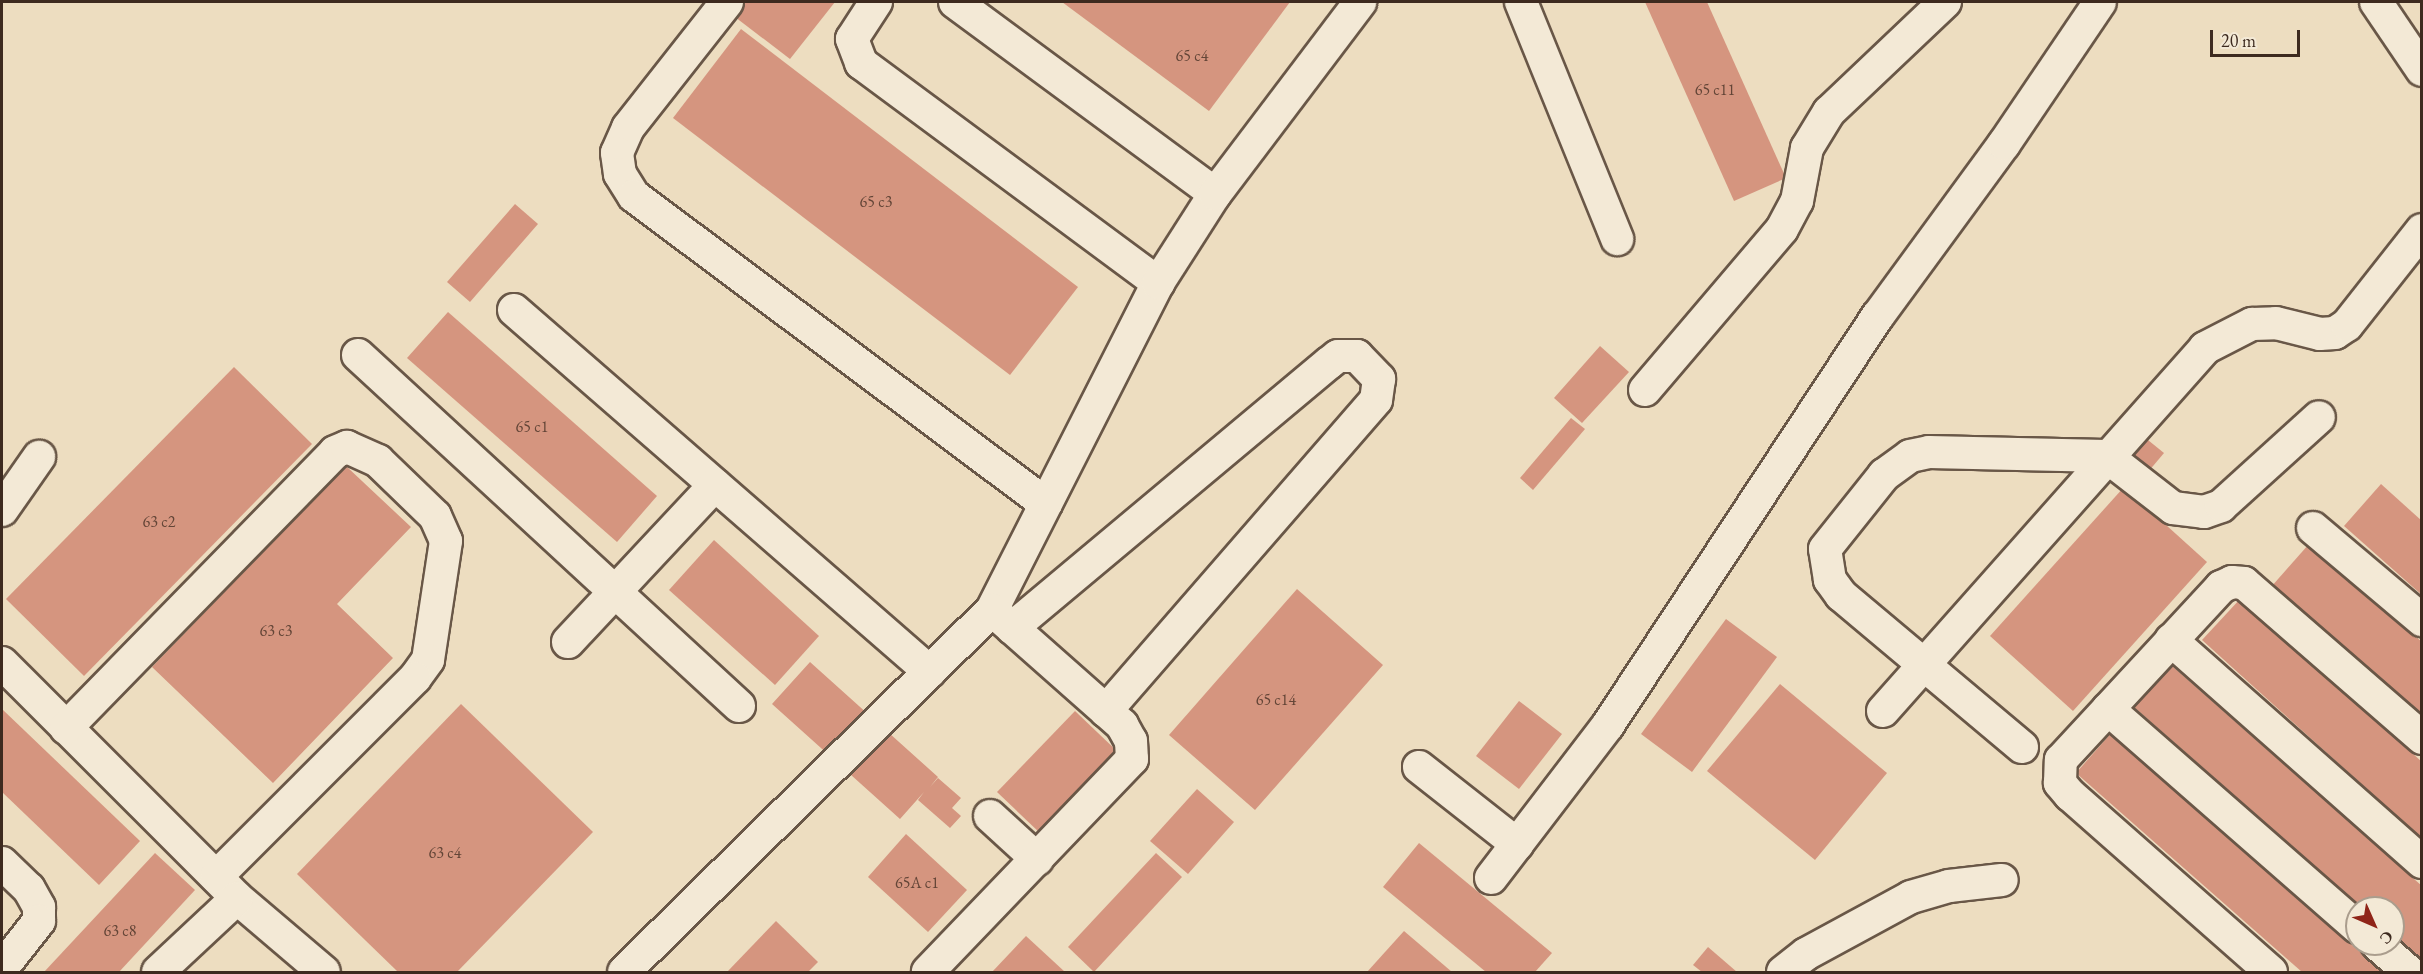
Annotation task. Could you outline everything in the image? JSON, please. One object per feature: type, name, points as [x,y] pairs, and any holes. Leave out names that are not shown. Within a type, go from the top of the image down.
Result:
[{"type":"street","points":[[727,2],[628,128],[617,153],[620,174],[634,196],[1046,504]]},
{"type":"street","points":[[876,2],[852,39],[861,63],[1158,283]]},
{"type":"street","points":[[955,2],[1215,194]]},
{"type":"street","points":[[1002,619],[1046,504],[1158,283],[1215,194],[1360,2]]},
{"type":"street","points":[[1521,2],[1617,239]]},
{"type":"street","points":[[1645,390],[1782,229],[1797,201],[1807,148],[1829,112],[1946,2]]},
{"type":"street","points":[[1491,878],[1608,725],[1878,316],[2004,144],[2100,2]]},
{"type":"street","points":[[2376,2],[2421,70]]},
{"type":"street","points":[[1883,711],[2184,368],[2230,332],[2276,323],[2320,334],[2335,333],[2347,325],[2421,230]]},
{"type":"street","points":[[514,310],[930,672]]},
{"type":"street","points":[[358,355],[739,706]]},
{"type":"street","points":[[624,972],[930,672],[1002,619],[1338,356],[1357,356],[1379,379],[1376,400],[1106,711]]},
{"type":"street","points":[[2022,747],[1841,595],[1824,566],[1825,549],[1884,475],[1910,456],[1929,452],[2106,456],[2174,508],[2204,512],[2221,506],[2319,417]]},
{"type":"street","points":[[66,728],[335,452],[347,447],[378,461],[435,516],[446,541],[428,660],[415,678],[227,888],[158,972]]},
{"type":"street","points":[[2,510],[39,458]]},
{"type":"street","points":[[568,642],[715,485]]},
{"type":"street","points":[[2313,528],[2421,620]]},
{"type":"street","points":[[2271,972],[2060,783],[2061,760],[2221,587],[2244,584],[2421,738]]},
{"type":"street","points":[[928,972],[1132,759],[1131,741],[1106,711],[1002,619]]},
{"type":"street","points":[[2171,640],[2421,862]]},
{"type":"street","points":[[2,663],[227,888],[324,972]]},
{"type":"street","points":[[2108,709],[2345,916]]},
{"type":"street","points":[[1419,767],[1517,844]]},
{"type":"street","points":[[990,816],[1037,859]]},
{"type":"street","points":[[2,863],[29,889],[39,907],[31,936],[2,968]]},
{"type":"street","points":[[1783,972],[1833,938],[1911,897],[1949,886],[2002,880]]},
{"type":"street","points":[[2391,956],[2409,972]]},
{"type":"building","points":[[746,2],[835,2],[790,59],[735,17]]},
{"type":"building","points":[[1062,2],[1290,2],[1209,111]]},
{"type":"building","points":[[1645,2],[1707,2],[1786,178],[1734,201]]},
{"type":"building","points":[[741,29],[1078,287],[1010,375],[673,118]]},
{"type":"building","points":[[515,204],[538,224],[470,302],[447,282]]},
{"type":"building","points":[[448,312],[657,496],[617,542],[407,358]]},
{"type":"building","points":[[1600,346],[1629,372],[1582,423],[1554,398]]},
{"type":"building","points":[[234,367],[312,444],[84,676],[6,599]]},
{"type":"building","points":[[1571,418],[1585,429],[1533,490],[1520,478]]},
{"type":"building","points":[[2143,436],[2164,453],[2148,472],[2128,454]]},
{"type":"building","points":[[346,466],[411,527],[337,604],[393,658],[273,783],[152,667]]},
{"type":"building","points":[[2381,484],[2422,521],[2422,595],[2344,526]]},
{"type":"building","points":[[2124,487],[2207,562],[2073,711],[1990,636]]},
{"type":"building","points":[[714,540],[819,636],[775,685],[669,590]]},
{"type":"building","points":[[2309,544],[2422,642],[2422,718],[2271,587]]},
{"type":"building","points":[[1297,589],[1383,665],[1255,810],[1169,735]]},
{"type":"building","points":[[2241,598],[2422,762],[2422,839],[2202,640]]},
{"type":"building","points":[[1726,619],[1777,657],[1692,772],[1641,734]]},
{"type":"building","points":[[810,662],[938,777],[930,787],[938,778],[961,798],[952,808],[961,816],[950,828],[918,800],[924,792],[900,819],[772,704]]},
{"type":"building","points":[[2171,665],[2422,886],[2422,961],[2405,946],[2405,896],[2348,896],[2134,707]]},
{"type":"building","points":[[1780,684],[1887,773],[1815,860],[1707,771]]},
{"type":"building","points":[[1519,701],[1562,734],[1519,789],[1476,756]]},
{"type":"building","points":[[461,704],[593,832],[457,972],[398,972],[297,874]]},
{"type":"building","points":[[2,709],[140,841],[99,885],[2,792]]},
{"type":"building","points":[[1075,711],[1119,753],[1041,834],[997,792]]},
{"type":"building","points":[[2113,731],[2345,935],[2345,956],[2369,956],[2387,972],[2302,972],[2076,773]]},
{"type":"building","points":[[1197,789],[1234,822],[1188,874],[1150,841]]},
{"type":"building","points":[[906,834],[967,890],[928,932],[868,877]]},
{"type":"building","points":[[1419,843],[1552,953],[1535,972],[1486,972],[1383,887]]},
{"type":"building","points":[[155,853],[195,890],[119,972],[44,972]]},
{"type":"building","points":[[1156,853],[1182,877],[1094,972],[1068,947]]},
{"type":"building","points":[[776,921],[818,962],[808,972],[727,972]]},
{"type":"building","points":[[1404,931],[1452,972],[1367,972]]},
{"type":"building","points":[[1026,936],[1065,972],[992,972]]},
{"type":"building","points":[[1708,947],[1737,972],[1702,972],[1693,965]]}]
